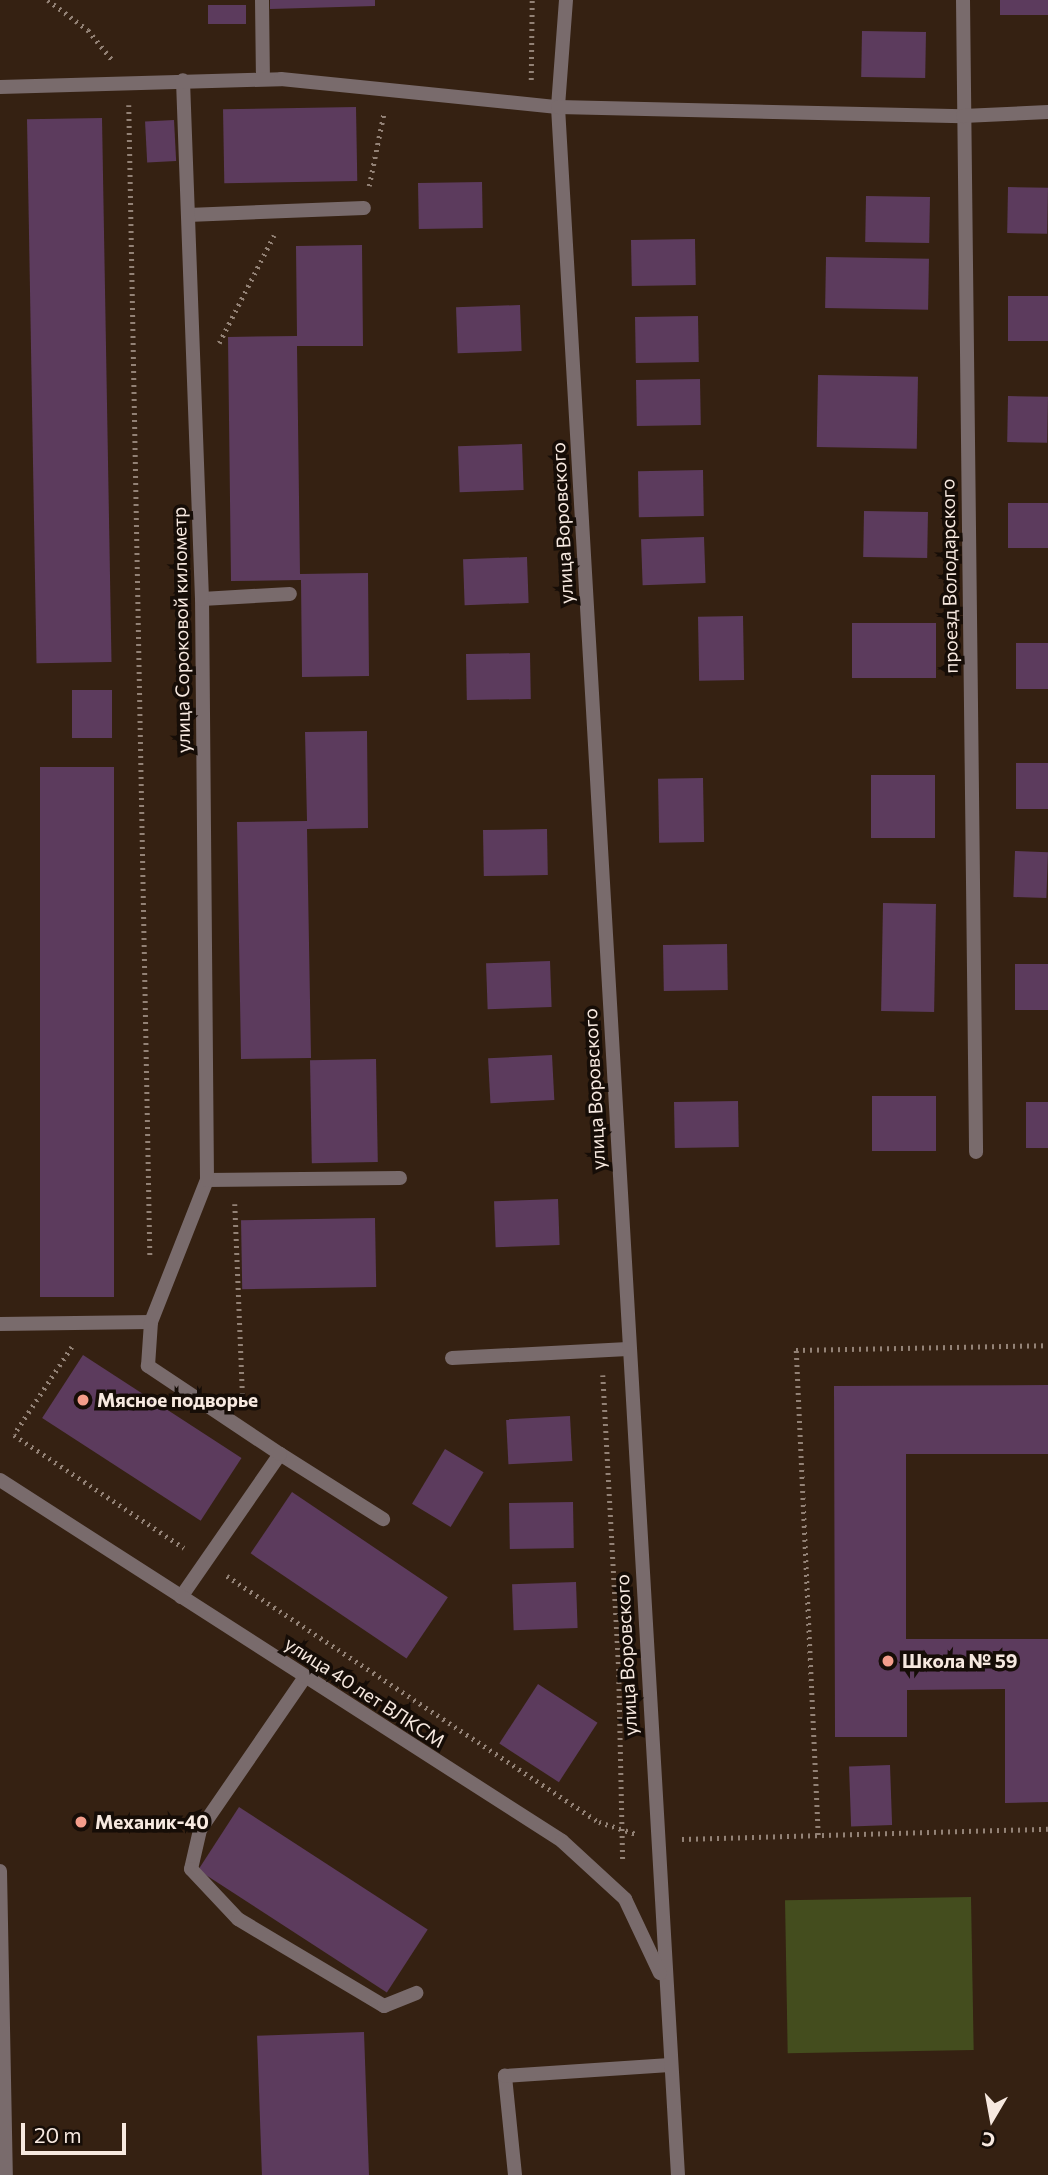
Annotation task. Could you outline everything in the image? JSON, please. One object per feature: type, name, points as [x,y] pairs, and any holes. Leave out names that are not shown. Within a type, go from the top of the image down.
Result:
[{"type":"street","points":[[262,0],[263,79]]},
{"type":"street","name":"улица Воровского","points":[[566,0],[558,107],[664,1980],[678,2175]]},
{"type":"street","name":"проезд Володарского","points":[[963,0],[976,1152]]},
{"type":"street","points":[[0,87],[128,80],[263,79],[558,107],[963,116],[1048,112]]},
{"type":"street","name":"улица Сороковой километр","points":[[183,80],[202,599],[207,1180]]},
{"type":"street","points":[[188,215],[364,208]]},
{"type":"street","points":[[202,599],[290,594]]},
{"type":"street","points":[[383,1519],[148,1366],[151,1322],[207,1180],[400,1178]]},
{"type":"street","points":[[0,1324],[151,1322]]},
{"type":"street","points":[[452,1358],[628,1349]]},
{"type":"street","points":[[181,1597],[280,1454]]},
{"type":"street","name":"улица 40 лет ВЛКСМ","points":[[0,1480],[562,1842],[625,1899],[664,1980]]},
{"type":"street","points":[[305,1677],[200,1830],[191,1869],[238,1919],[384,2006],[417,1993]]},
{"type":"street","points":[[0,1871],[6,2175]]},
{"type":"street","points":[[515,2175],[505,2076],[670,2065]]},
{"type":"path","points":[[48,0],[88,30],[128,80],[150,1267]]},
{"type":"path","points":[[364,208],[388,90]]},
{"type":"path","points":[[194,390],[287,211]]},
{"type":"path","points":[[234,1180],[245,1431]]},
{"type":"path","points":[[75,1344],[14,1435],[599,1822],[656,1841],[1048,1829]]},
{"type":"path","points":[[818,1835],[796,1350],[1048,1345]]},
{"type":"green space","points":[[971,1897],[974,2050],[788,2053],[785,1900]]},
{"type":"building","points":[[270,0],[375,0],[375,6],[270,9]]},
{"type":"building","points":[[1000,0],[1048,0],[1048,15],[1000,15]]},
{"type":"building","points":[[208,5],[246,5],[246,24],[208,24]]},
{"type":"building","points":[[862,31],[926,32],[925,78],[861,77]]},
{"type":"building","points":[[356,107],[357,181],[224,183],[223,109]]},
{"type":"building","points":[[102,118],[111,662],[37,663],[27,119]]},
{"type":"building","points":[[174,120],[176,161],[147,162],[145,122]]},
{"type":"building","points":[[482,182],[483,228],[419,229],[418,183]]},
{"type":"building","points":[[1008,187],[1048,188],[1047,234],[1007,233]]},
{"type":"building","points":[[866,196],[930,197],[929,243],[865,242]]},
{"type":"building","points":[[695,239],[696,285],[632,286],[631,240]]},
{"type":"building","points":[[362,245],[363,346],[297,346],[300,574],[368,573],[369,676],[302,677],[301,580],[231,581],[228,337],[297,336],[296,246]]},
{"type":"building","points":[[826,257],[929,259],[928,310],[825,308]]},
{"type":"building","points":[[1008,296],[1048,296],[1048,341],[1008,341]]},
{"type":"building","points":[[520,305],[522,351],[458,353],[456,307]]},
{"type":"building","points":[[698,316],[699,362],[636,363],[635,317]]},
{"type":"building","points":[[818,375],[918,377],[917,449],[817,447]]},
{"type":"building","points":[[700,379],[701,425],[637,426],[636,380]]},
{"type":"building","points":[[1008,396],[1048,397],[1047,443],[1007,442]]},
{"type":"building","points":[[522,444],[524,490],[460,492],[458,446]]},
{"type":"building","points":[[703,470],[704,516],[639,517],[638,471]]},
{"type":"building","points":[[1008,503],[1048,503],[1048,548],[1008,548]]},
{"type":"building","points":[[864,511],[928,512],[927,558],[863,557]]},
{"type":"building","points":[[704,537],[706,583],[643,585],[641,539]]},
{"type":"building","points":[[527,557],[529,603],[465,605],[463,559]]},
{"type":"building","points":[[743,616],[744,680],[699,681],[698,617]]},
{"type":"building","points":[[852,623],[936,623],[936,678],[852,678]]},
{"type":"building","points":[[1016,643],[1048,643],[1048,689],[1016,689]]},
{"type":"building","points":[[530,653],[531,699],[467,700],[466,654]]},
{"type":"building","points":[[72,690],[112,690],[112,738],[72,738]]},
{"type":"building","points":[[367,731],[368,828],[307,829],[311,1058],[241,1059],[237,822],[307,821],[305,732]]},
{"type":"building","points":[[1016,763],[1048,763],[1048,809],[1016,809]]},
{"type":"building","points":[[40,767],[114,767],[114,1297],[40,1297]]},
{"type":"building","points":[[871,775],[935,775],[935,838],[871,838]]},
{"type":"building","points":[[703,778],[704,842],[659,843],[658,779]]},
{"type":"building","points":[[547,829],[548,875],[484,876],[483,830]]},
{"type":"building","points":[[1015,851],[1048,852],[1046,898],[1013,897]]},
{"type":"building","points":[[883,903],[936,904],[934,1012],[881,1011]]},
{"type":"building","points":[[727,944],[728,990],[664,991],[663,945]]},
{"type":"building","points":[[550,961],[552,1007],[488,1009],[486,963]]},
{"type":"building","points":[[1015,964],[1048,964],[1048,1010],[1015,1010]]},
{"type":"building","points":[[552,1055],[554,1100],[490,1103],[488,1058]]},
{"type":"building","points":[[376,1059],[378,1162],[312,1163],[310,1060]]},
{"type":"building","points":[[872,1096],[936,1096],[936,1151],[872,1151]]},
{"type":"building","points":[[738,1101],[739,1147],[675,1148],[674,1102]]},
{"type":"building","points":[[1026,1102],[1048,1102],[1048,1148],[1026,1148]]},
{"type":"building","points":[[558,1199],[560,1245],[496,1247],[494,1201]]},
{"type":"building","points":[[375,1218],[376,1287],[242,1289],[241,1220]]},
{"type":"building","points":[[83,1355],[242,1458],[201,1521],[42,1418]]},
{"type":"building","points":[[1048,1385],[1048,1454],[906,1454],[906,1639],[1048,1639],[1048,1802],[1005,1803],[1005,1689],[907,1690],[907,1737],[835,1737],[834,1386]]},
{"type":"building","points":[[570,1416],[572,1461],[508,1464],[506,1419]]},
{"type":"building","points":[[445,1449],[484,1472],[451,1527],[412,1504]]},
{"type":"building","points":[[292,1492],[448,1597],[406,1658],[251,1553]]},
{"type":"building","points":[[573,1502],[574,1548],[510,1549],[509,1503]]},
{"type":"building","points":[[576,1582],[578,1628],[514,1630],[512,1584]]},
{"type":"building","points":[[538,1684],[598,1723],[559,1782],[499,1744]]},
{"type":"building","points":[[890,1765],[892,1825],[851,1826],[849,1766]]},
{"type":"building","points":[[239,1807],[428,1930],[387,1992],[198,1870]]},
{"type":"building","points":[[364,2032],[369,2175],[262,2175],[257,2036]]},
{"type":"place","name":"Мясное подворье","points":[[83,1400]]},
{"type":"place","name":"Школа № 59","points":[[888,1661]]},
{"type":"place","name":"Механик-40","points":[[81,1822]]}]
